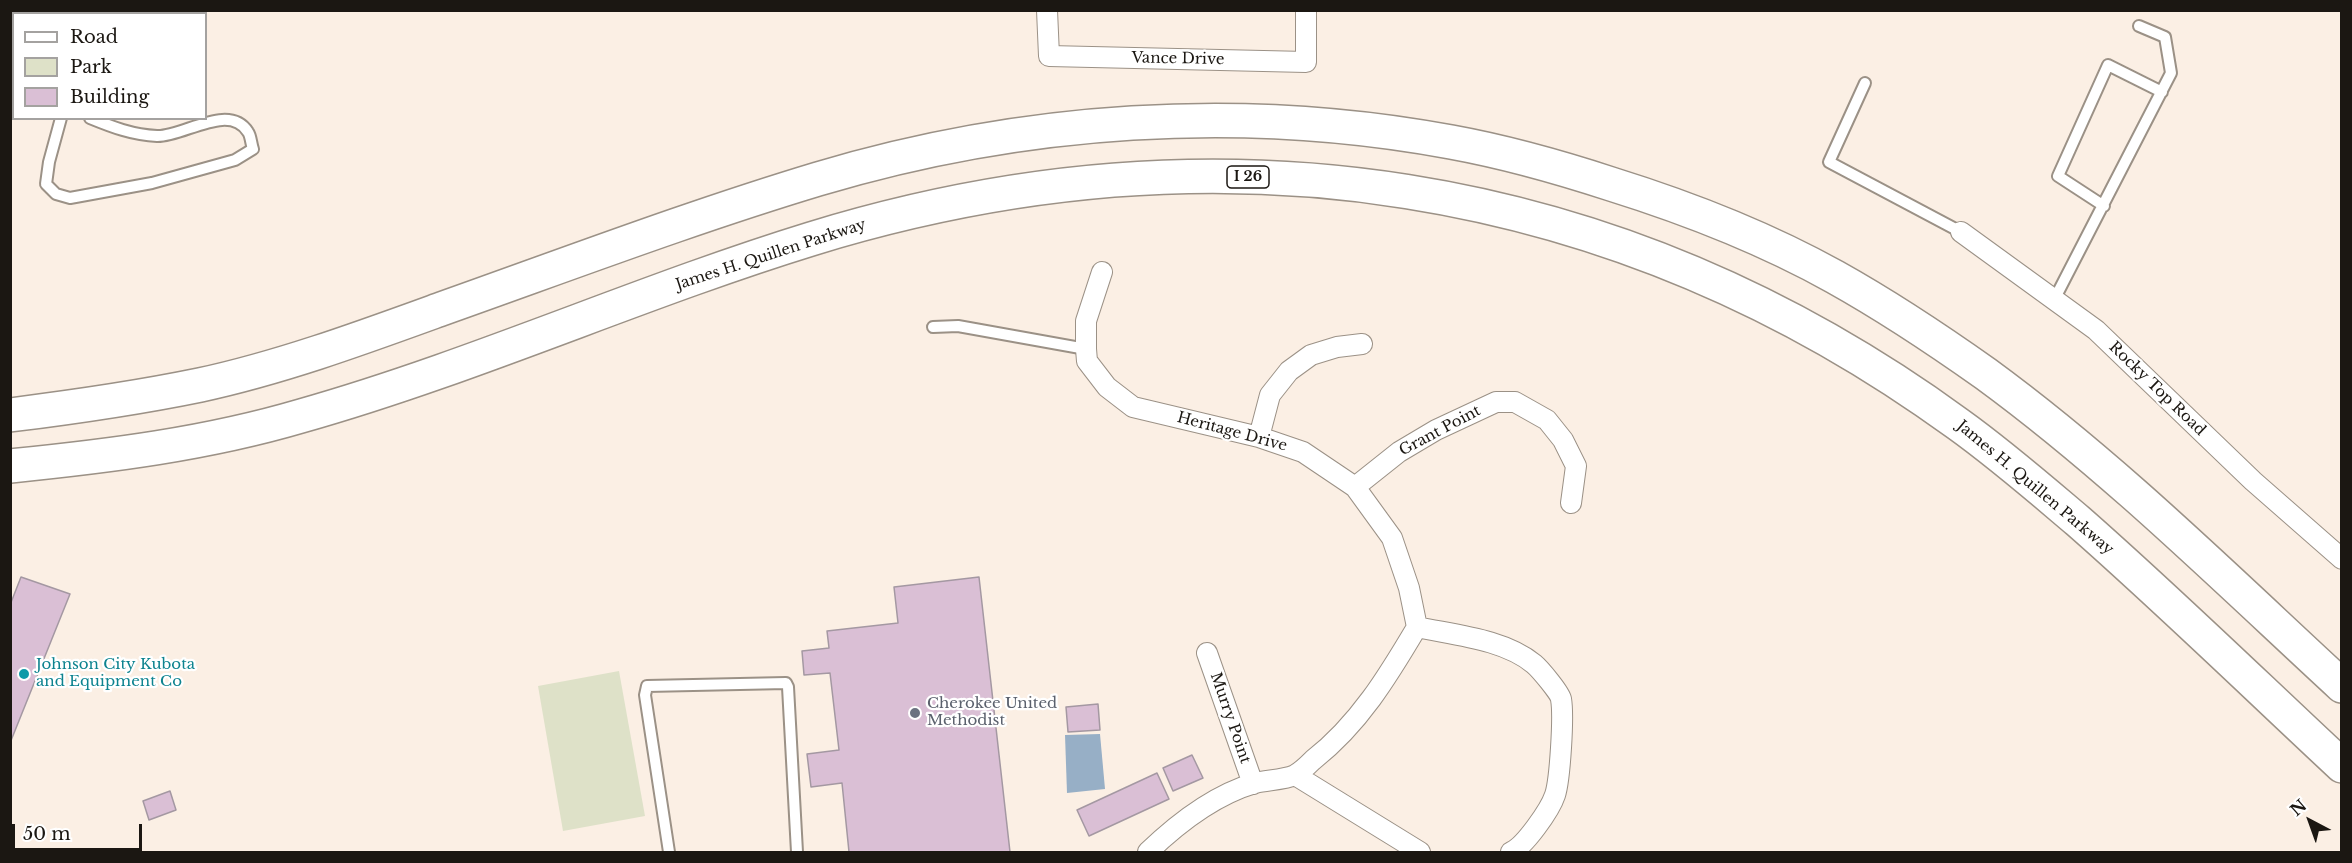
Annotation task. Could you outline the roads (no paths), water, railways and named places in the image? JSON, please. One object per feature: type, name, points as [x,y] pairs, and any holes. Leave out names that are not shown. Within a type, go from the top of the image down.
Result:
[{"type":"highway","points":[[10,415],[87,406],[204,384],[328,349],[693,218],[826,177],[998,136],[1091,126],[1184,121],[1271,121],[1347,127],[1451,142],[1541,162],[1649,196],[1734,228],[1835,277],[1910,323],[1985,374],[2063,434],[2136,497],[2342,686]]},
{"type":"highway","name":"James H. Quillen Parkway","points":[[10,465],[103,456],[188,443],[298,417],[427,377],[732,264],[818,237],[933,208],[1033,189],[1113,180],[1192,176],[1291,178],[1388,189],[1486,206],[1584,232],[1654,257],[1786,316],[1867,362],[1959,424],[2027,478],[2121,559],[2342,766]]},
{"type":"street","name":"Vance Drive","points":[[1047,10],[1049,56],[1306,62],[1306,10]]},
{"type":"street","name":"Rocky Top Road","points":[[1961,232],[2096,330],[2253,481],[2342,559]]},
{"type":"street","name":"Heritage Drive","points":[[1102,272],[1086,321],[1086,349],[1087,361],[1107,387],[1133,406],[1259,437],[1303,452],[1355,487],[1392,538],[1409,588],[1417,627]]},
{"type":"street","points":[[1259,437],[1270,395],[1289,370],[1311,355],[1337,347],[1362,344]]},
{"type":"street","name":"Grant Point","points":[[1355,487],[1399,452],[1436,430],[1496,402],[1515,402],[1547,420],[1563,440],[1576,466],[1571,503]]},
{"type":"street","points":[[1148,852],[1169,832],[1208,804],[1253,783],[1295,775],[1327,750],[1355,722],[1386,679],[1417,627],[1509,647],[1535,664],[1561,697],[1561,744],[1555,796],[1538,824],[1516,850],[1510,852]]},
{"type":"street","name":"Murry Point","points":[[1207,653],[1253,783]]},
{"type":"street","points":[[1295,775],[1420,852]]},
{"type":"lane","points":[[2054,300],[2171,73],[2165,37],[2139,26]]},
{"type":"lane","points":[[2104,206],[2058,176],[2108,65],[2162,92]]},
{"type":"lane","points":[[1865,83],[1829,162],[1961,232]]},
{"type":"lane","points":[[60,120],[49,162],[46,184],[56,194],[70,198],[152,183],[235,160],[253,149],[248,132],[239,124],[226,118],[159,136],[123,131],[95,120]]},
{"type":"lane","points":[[933,327],[958,326],[1086,349]]},
{"type":"lane","points":[[669,852],[645,695],[647,686],[786,683],[797,852]]},
{"type":"water","points":[[1100,734],[1105,789],[1067,793],[1065,735]]},
{"type":"place","name":"Johnson City Kubota and Equipment Co","points":[[24,674]]},
{"type":"place","name":"Cherokee United Methodist","points":[[915,713]]}]
